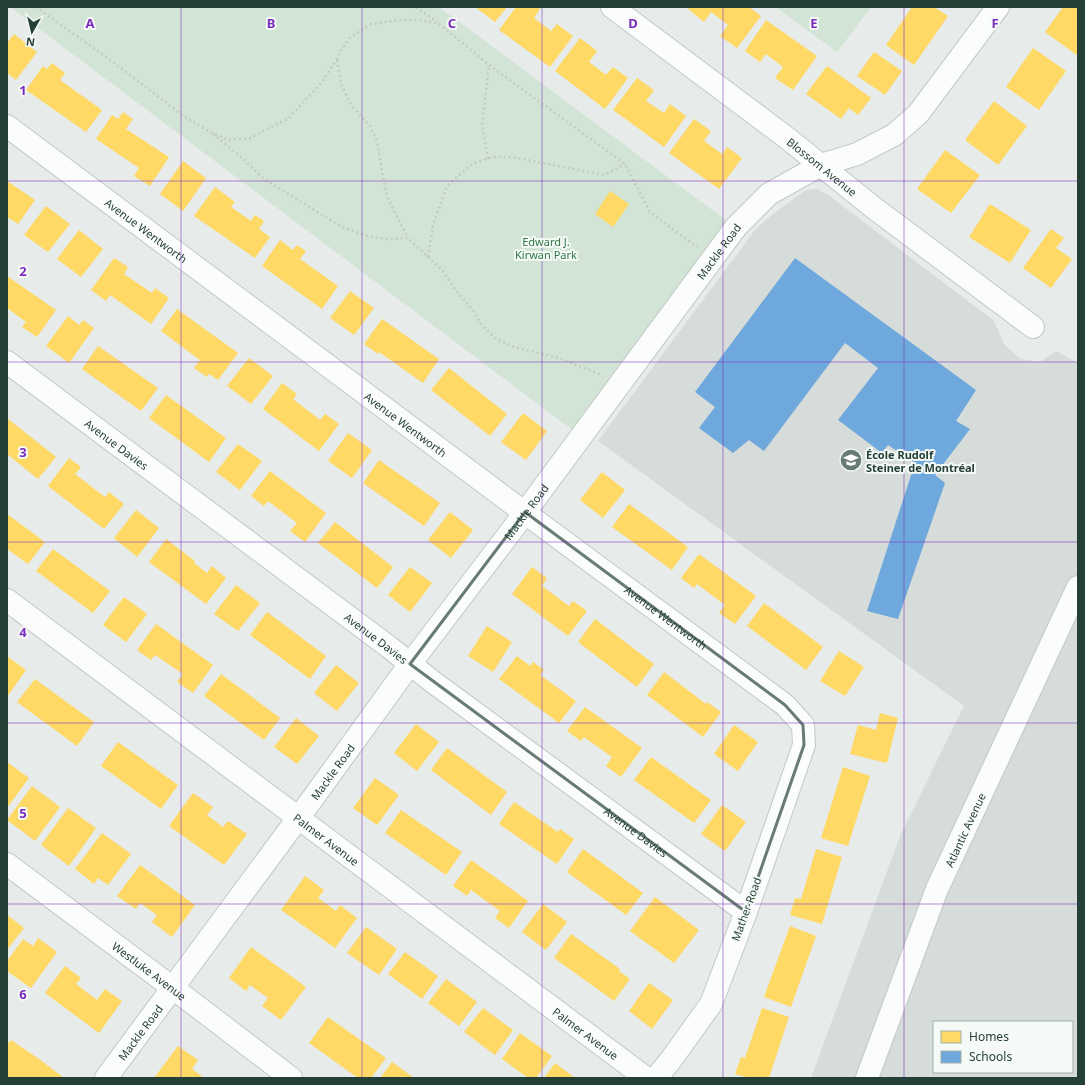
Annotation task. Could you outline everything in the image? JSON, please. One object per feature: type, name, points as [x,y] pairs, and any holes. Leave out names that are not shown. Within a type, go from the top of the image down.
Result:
[{"type":"street","name":"Blossom Avenue","points":[[612,7],[787,138],[874,208],[1033,327]]},
{"type":"street","name":"Mackle Road","points":[[106,1078],[299,818],[410,664],[525,512],[736,227],[769,194],[821,165],[857,154],[894,135],[918,114],[998,7]]},
{"type":"street","name":"Avenue Wentworth","points":[[7,126],[785,705],[803,724]]},
{"type":"street","name":"Avenue Davies","points":[[7,362],[410,664],[746,912]]},
{"type":"street","name":"Atlantic Avenue","points":[[867,1078],[937,889],[1078,587]]},
{"type":"street","name":"Palmer Avenue","points":[[7,600],[646,1078]]},
{"type":"street","name":"Mather Road","points":[[656,1078],[711,1004],[746,912],[804,744],[803,724]]},
{"type":"street","name":"Westluke Avenue","points":[[7,864],[291,1078]]},
{"type":"path","points":[[36,7],[113,62],[182,115],[210,132],[241,157],[264,179],[342,227],[367,236],[387,239],[408,238]]},
{"type":"path","points":[[416,7],[489,65],[624,164],[650,212],[712,258]]},
{"type":"path","points":[[210,132],[229,140],[250,138],[289,118],[322,82],[341,50],[351,37],[371,24],[400,20],[438,23]]},
{"type":"path","points":[[337,59],[341,84],[350,105],[370,126],[377,141],[388,199],[408,238],[443,270],[457,292],[474,310],[480,323],[495,338],[514,347],[559,358],[621,382]]},
{"type":"path","points":[[488,158],[482,125],[489,65]]},
{"type":"path","points":[[428,257],[433,225],[447,186],[472,164],[492,157],[512,157],[604,175],[624,164]]},
{"type":"highlighted area","points":[[525,512],[785,705],[803,725],[804,745],[746,912],[433,682],[410,664]]},
{"type":"shaded area","name":"École Rudolf Steiner de Montréal","points":[[817,189],[827,194],[994,321],[1004,344],[1020,359],[1040,362],[1056,351],[1078,363],[1078,1078],[811,1078],[900,836],[964,706],[598,441],[755,230],[773,214],[806,190]]},
{"type":"green space","name":"Edward J. Kirwan Park","points":[[10,7],[439,7],[727,221],[574,431]]},
{"type":"green space","points":[[776,7],[871,7],[837,52]]},
{"type":"building: Homes","points":[[475,7],[507,7],[495,22]]},
{"type":"building: Homes","points":[[516,7],[537,7],[540,9],[534,18],[551,31],[557,24],[573,36],[550,67],[499,30]]},
{"type":"building: Homes","points":[[690,7],[749,7],[761,16],[737,48],[720,36],[728,25],[711,12],[704,22],[688,9]]},
{"type":"building: Homes","points":[[912,7],[934,7],[948,16],[914,65],[886,45]]},
{"type":"building: Homes","points":[[1063,7],[1078,7],[1078,56],[1045,32]]},
{"type":"building: Homes","points":[[766,20],[817,56],[793,90],[775,78],[783,67],[766,54],[760,62],[745,51]]},
{"type":"building: Homes","points":[[14,34],[37,52],[16,80],[7,73],[7,43]]},
{"type":"building: Homes","points":[[580,38],[597,51],[589,62],[606,75],[613,67],[628,78],[605,109],[555,71]]},
{"type":"building: Homes","points":[[1033,48],[1066,71],[1039,110],[1006,87]]},
{"type":"building: Homes","points":[[874,52],[902,71],[885,95],[857,76]]},
{"type":"building: Homes","points":[[52,63],[65,73],[60,80],[102,110],[86,132],[26,90],[43,66],[47,69]]},
{"type":"building: Homes","points":[[827,66],[871,98],[858,115],[849,108],[841,119],[806,94]]},
{"type":"building: Homes","points":[[637,78],[654,90],[646,101],[664,113],[670,104],[686,116],[664,147],[613,110]]},
{"type":"building: Homes","points":[[994,101],[1027,126],[998,165],[965,140]]},
{"type":"building: Homes","points":[[123,112],[133,119],[126,129],[169,157],[150,186],[134,176],[139,168],[96,139],[112,115],[118,119]]},
{"type":"building: Homes","points":[[694,119],[711,131],[704,141],[722,154],[727,147],[742,158],[719,189],[669,153]]},
{"type":"building: Homes","points":[[945,150],[980,175],[951,213],[917,189]]},
{"type":"building: Homes","points":[[183,161],[206,178],[183,211],[160,194]]},
{"type":"building: Homes","points":[[7,181],[35,200],[18,224],[7,217]]},
{"type":"building: Homes","points":[[215,187],[235,202],[231,207],[251,221],[255,215],[264,221],[259,229],[270,237],[255,258],[194,216]]},
{"type":"building: Homes","points":[[610,191],[629,204],[613,227],[595,214]]},
{"type":"building: Homes","points":[[990,204],[1031,230],[1010,263],[969,237]]},
{"type":"building: Homes","points":[[46,206],[70,224],[48,252],[24,235]]},
{"type":"building: Homes","points":[[1051,229],[1064,238],[1056,248],[1072,259],[1051,288],[1023,268]]},
{"type":"building: Homes","points":[[79,230],[103,249],[81,277],[57,259]]},
{"type":"building: Homes","points":[[280,240],[293,250],[297,245],[306,251],[300,259],[338,286],[322,309],[262,266]]},
{"type":"building: Homes","points":[[114,258],[128,267],[124,274],[152,293],[155,288],[169,298],[151,324],[110,295],[106,301],[91,290]]},
{"type":"building: Homes","points":[[7,276],[56,310],[37,337],[22,327],[26,322],[7,308]]},
{"type":"building: Homes","points":[[350,291],[374,308],[354,335],[330,318]]},
{"type":"building: Homes","points":[[177,309],[238,353],[218,380],[209,374],[207,377],[194,368],[200,360],[161,331]]},
{"type":"building: Homes","points":[[68,316],[79,325],[83,320],[94,328],[69,363],[46,346]]},
{"type":"building: Homes","points":[[382,319],[439,359],[423,383],[379,352],[378,354],[364,344]]},
{"type":"building: Homes","points":[[98,346],[158,388],[141,411],[82,369]]},
{"type":"building: Homes","points":[[249,358],[273,376],[251,404],[227,386]]},
{"type":"building: Homes","points":[[449,368],[507,414],[490,436],[431,390]]},
{"type":"building: Homes","points":[[282,383],[297,394],[293,399],[320,420],[325,414],[339,424],[319,451],[263,409]]},
{"type":"building: Homes","points":[[166,395],[226,438],[209,462],[149,418]]},
{"type":"building: Homes","points":[[523,413],[547,431],[526,460],[501,442]]},
{"type":"building: Homes","points":[[7,418],[56,457],[38,479],[7,454]]},
{"type":"building: Homes","points":[[348,433],[372,450],[352,478],[328,461]]},
{"type":"building: Homes","points":[[238,444],[262,461],[240,490],[216,472]]},
{"type":"building: Homes","points":[[69,458],[81,467],[75,474],[105,497],[109,492],[124,504],[104,529],[48,486]]},
{"type":"building: Homes","points":[[379,460],[440,503],[424,526],[363,483]]},
{"type":"building: Homes","points":[[270,471],[326,513],[305,542],[290,531],[297,523],[268,501],[264,506],[251,496]]},
{"type":"building: Homes","points":[[602,472],[625,490],[603,518],[580,500]]},
{"type":"building: Homes","points":[[629,504],[688,547],[672,570],[612,527]]},
{"type":"building: Homes","points":[[136,510],[159,528],[137,557],[114,538]]},
{"type":"building: Homes","points":[[450,512],[473,530],[451,558],[428,540]]},
{"type":"building: Homes","points":[[7,514],[45,542],[28,564],[7,549]]},
{"type":"building: Homes","points":[[335,522],[393,567],[377,588],[318,543]]},
{"type":"building: Homes","points":[[166,539],[195,561],[194,563],[207,573],[212,566],[226,578],[206,604],[149,562]]},
{"type":"building: Homes","points":[[53,549],[110,591],[93,613],[36,571]]},
{"type":"building: Homes","points":[[699,554],[756,596],[735,624],[719,613],[725,605],[697,584],[694,588],[681,578]]},
{"type":"building: Homes","points":[[410,567],[432,583],[410,612],[388,595]]},
{"type":"building: Homes","points":[[532,567],[547,578],[542,586],[569,606],[573,601],[587,611],[568,636],[512,594]]},
{"type":"building: Homes","points":[[236,585],[260,603],[238,631],[214,614]]},
{"type":"building: Homes","points":[[124,597],[147,614],[126,642],[103,625]]},
{"type":"building: Homes","points":[[764,603],[823,647],[806,670],[747,626]]},
{"type":"building: Homes","points":[[267,612],[326,656],[310,679],[250,635]]},
{"type":"building: Homes","points":[[595,619],[654,664],[637,687],[578,642]]},
{"type":"building: Homes","points":[[156,624],[213,665],[193,693],[177,682],[183,674],[155,655],[151,660],[137,650]]},
{"type":"building: Homes","points":[[487,626],[512,642],[493,672],[468,656]]},
{"type":"building: Homes","points":[[839,651],[864,667],[845,696],[820,681]]},
{"type":"building: Homes","points":[[7,656],[26,670],[7,697]]},
{"type":"building: Homes","points":[[517,656],[530,666],[533,662],[544,670],[540,675],[576,701],[559,723],[499,679]]},
{"type":"building: Homes","points":[[336,665],[359,683],[337,711],[314,693]]},
{"type":"building: Homes","points":[[664,672],[706,704],[707,702],[721,712],[703,737],[647,695]]},
{"type":"building: Homes","points":[[221,674],[280,718],[264,740],[204,696]]},
{"type":"building: Homes","points":[[35,679],[94,722],[77,746],[17,702]]},
{"type":"building: Homes","points":[[585,707],[642,748],[621,777],[606,766],[612,757],[584,737],[581,741],[567,731]]},
{"type":"building: Homes","points":[[880,713],[898,718],[887,763],[850,754],[858,725],[876,730]]},
{"type":"building: Homes","points":[[296,718],[319,736],[297,764],[274,747]]},
{"type":"building: Homes","points":[[416,724],[439,742],[417,771],[394,753]]},
{"type":"building: Homes","points":[[734,725],[758,742],[738,771],[714,754]]},
{"type":"building: Homes","points":[[118,742],[178,785],[161,809],[101,766]]},
{"type":"building: Homes","points":[[447,748],[507,792],[491,815],[431,770]]},
{"type":"building: Homes","points":[[651,757],[711,800],[694,823],[634,780]]},
{"type":"building: Homes","points":[[7,762],[29,778],[7,808]]},
{"type":"building: Homes","points":[[843,767],[870,776],[848,846],[821,838]]},
{"type":"building: Homes","points":[[375,778],[399,795],[377,825],[353,808]]},
{"type":"building: Homes","points":[[32,786],[60,807],[35,841],[7,820]]},
{"type":"building: Homes","points":[[193,793],[213,807],[207,815],[223,827],[228,821],[247,834],[224,865],[169,826]]},
{"type":"building: Homes","points":[[514,802],[558,832],[560,829],[574,839],[557,864],[499,824]]},
{"type":"building: Homes","points":[[722,805],[746,822],[725,851],[701,834]]},
{"type":"building: Homes","points":[[68,808],[96,828],[69,866],[41,845]]},
{"type":"building: Homes","points":[[401,810],[462,852],[446,875],[385,833]]},
{"type":"building: Homes","points":[[102,833],[131,854],[108,885],[98,878],[94,884],[75,869]]},
{"type":"building: Homes","points":[[583,849],[643,893],[626,915],[567,872]]},
{"type":"building: Homes","points":[[816,849],[842,857],[822,924],[790,915],[795,898],[801,899]]},
{"type":"building: Homes","points":[[471,860],[528,901],[509,928],[495,918],[500,911],[471,890],[467,896],[453,886]]},
{"type":"building: Homes","points":[[140,865],[195,905],[172,937],[152,922],[157,915],[140,903],[136,909],[117,896]]},
{"type":"building: Homes","points":[[305,876],[324,890],[318,898],[336,911],[340,905],[357,918],[335,948],[281,910]]},
{"type":"building: Homes","points":[[655,897],[699,930],[674,963],[630,931]]},
{"type":"building: Homes","points":[[543,904],[567,922],[546,950],[522,932]]},
{"type":"building: Homes","points":[[7,915],[24,928],[7,950]]},
{"type":"building: Homes","points":[[790,926],[816,936],[791,1007],[764,997]]},
{"type":"building: Homes","points":[[366,927],[397,949],[379,975],[347,953]]},
{"type":"building: Homes","points":[[571,934],[620,969],[619,971],[630,979],[614,1001],[554,958]]},
{"type":"building: Homes","points":[[38,938],[57,952],[31,988],[7,971],[7,961],[23,939],[33,946]]},
{"type":"building: Homes","points":[[251,947],[306,987],[281,1020],[262,1006],[268,998],[250,985],[246,991],[229,978]]},
{"type":"building: Homes","points":[[405,952],[438,976],[422,999],[388,974]]},
{"type":"building: Homes","points":[[65,966],[81,978],[76,984],[97,1000],[105,989],[122,1001],[99,1033],[45,993]]},
{"type":"building: Homes","points":[[446,979],[477,1002],[459,1026],[428,1003]]},
{"type":"building: Homes","points":[[649,983],[673,1000],[652,1029],[629,1011]]},
{"type":"building: Homes","points":[[483,1008],[513,1030],[495,1055],[464,1032]]},
{"type":"building: Homes","points":[[762,1008],[789,1017],[769,1078],[749,1078],[735,1074],[741,1057],[745,1058]]},
{"type":"building: Homes","points":[[328,1017],[386,1058],[371,1078],[358,1078],[309,1043]]},
{"type":"building: Homes","points":[[520,1033],[552,1056],[536,1078],[528,1078],[502,1059]]},
{"type":"building: Homes","points":[[11,1040],[64,1078],[7,1078],[7,1045]]},
{"type":"building: Homes","points":[[178,1046],[198,1060],[192,1069],[204,1078],[154,1078]]},
{"type":"building: Homes","points":[[392,1062],[414,1078],[380,1078]]},
{"type":"building: Homes","points":[[555,1063],[575,1078],[544,1078]]},
{"type":"building: Schools","points":[[795,258],[976,390],[956,421],[970,429],[935,475],[945,483],[898,619],[867,611],[915,463],[888,445],[882,453],[838,420],[878,368],[845,343],[764,451],[749,440],[733,453],[699,428],[715,407],[695,392]]},
{"type":"place","name":"École Rudolf Steiner de Montréal","points":[[851,460]]}]
